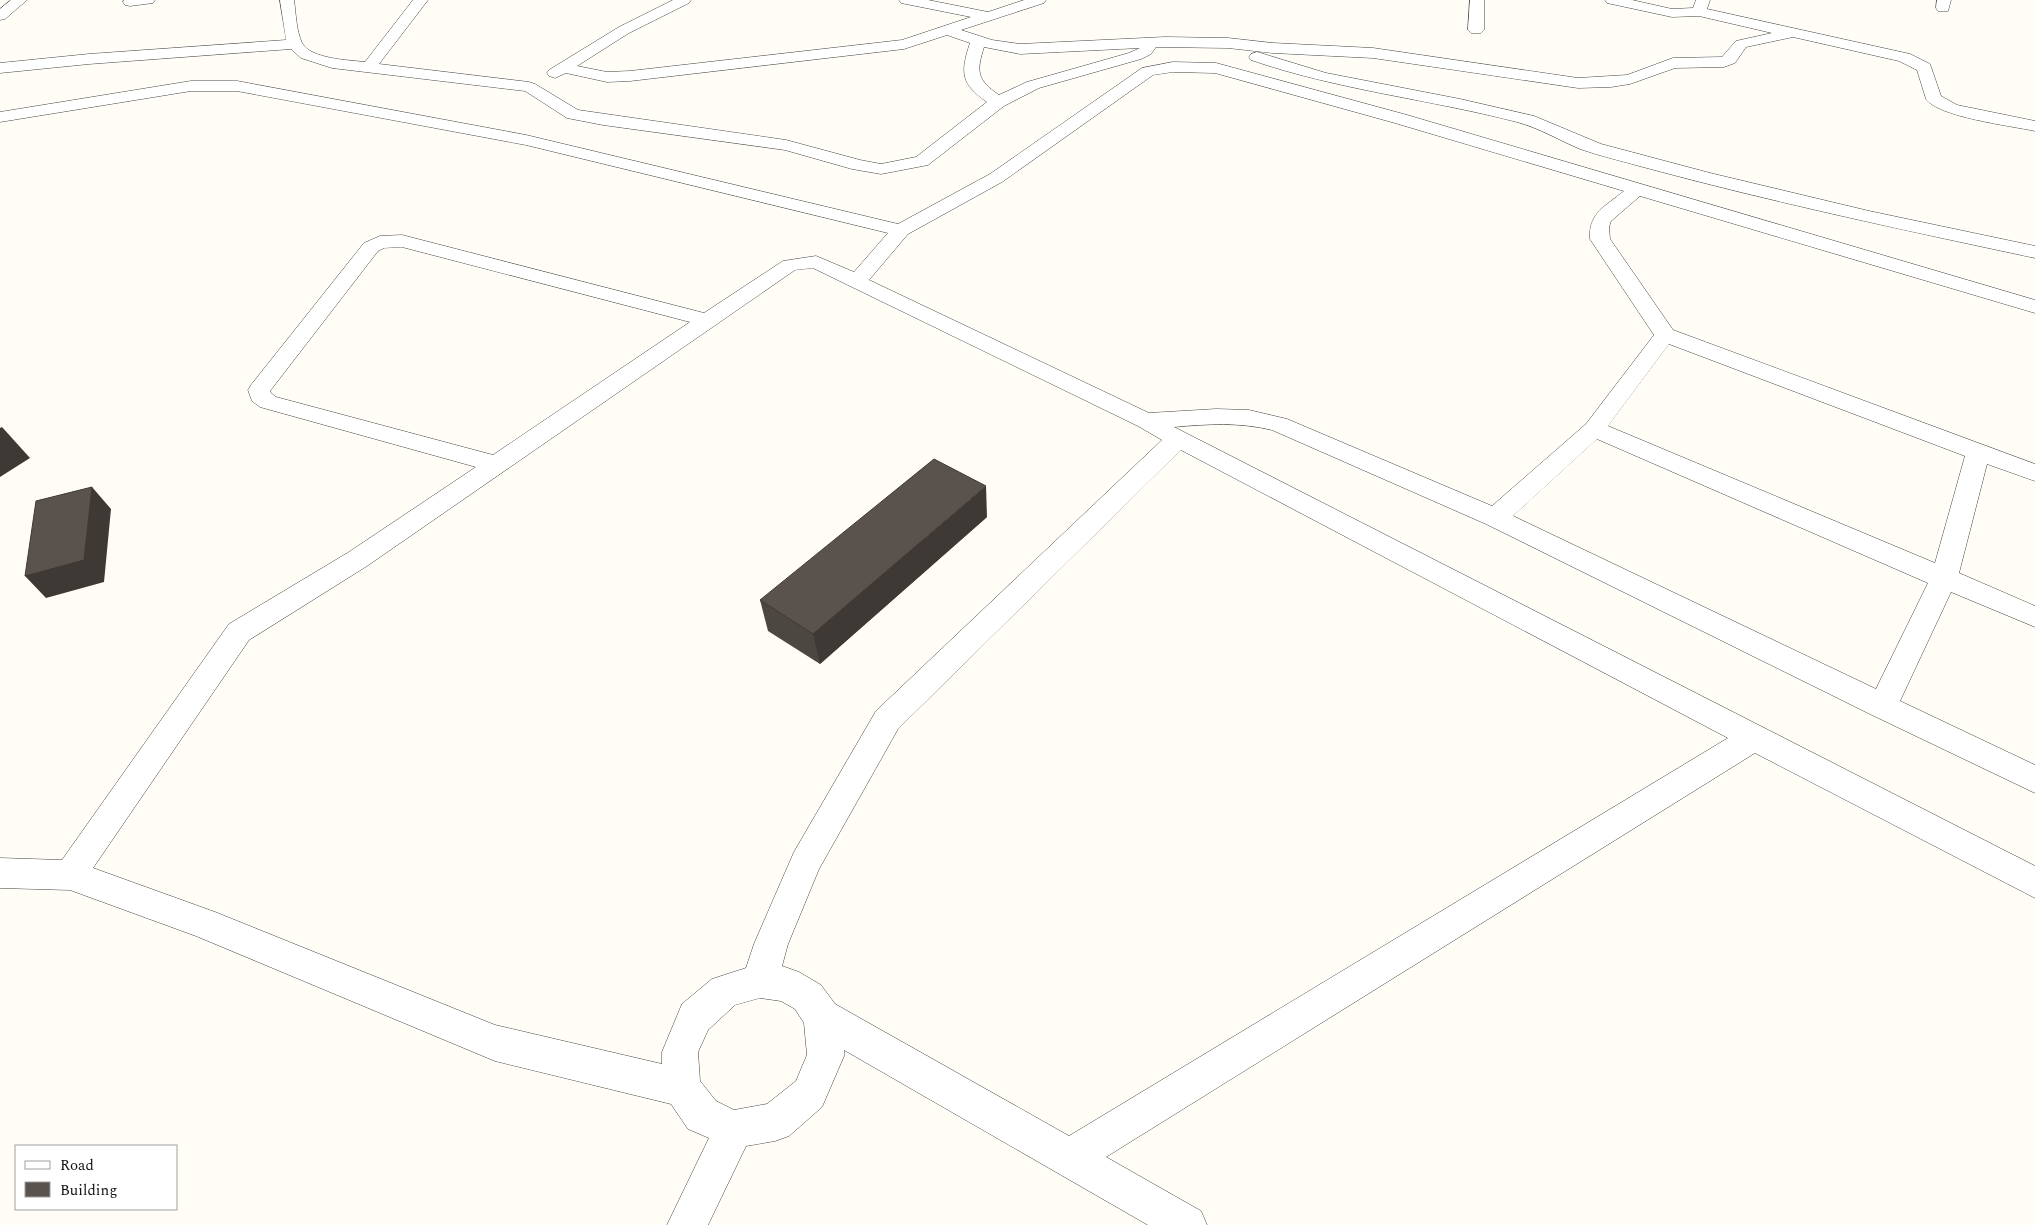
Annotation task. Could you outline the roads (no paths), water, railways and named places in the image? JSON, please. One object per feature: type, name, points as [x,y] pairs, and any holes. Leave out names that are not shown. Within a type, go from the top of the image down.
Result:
[{"type":"street","points":[[0,16],[20,0]]},
{"type":"street","points":[[130,2],[148,0]]},
{"type":"street","points":[[287,0],[294,44],[301,52],[311,58],[529,87],[573,114],[603,120],[786,145],[858,165],[881,169],[922,161],[998,102],[1033,85],[1140,54],[1146,51],[1152,42]]},
{"type":"street","points":[[369,67],[422,0]]},
{"type":"street","points":[[529,87],[564,68],[624,30],[684,0]]},
{"type":"street","points":[[906,0],[990,16]]},
{"type":"street","points":[[564,68],[607,77],[630,76],[904,44],[1039,0]]},
{"type":"street","points":[[1476,30],[1477,0]]},
{"type":"street","points":[[1612,0],[1672,13],[1701,6],[1791,33],[1904,57],[1924,67],[1934,99],[1940,104],[1952,109],[2035,126]]},
{"type":"street","points":[[947,30],[1000,48],[1190,41],[1273,48],[1373,52],[1578,83],[1612,82],[1630,79],[1673,64],[1724,62],[1729,60],[1736,48],[1741,44],[1791,33]]},
{"type":"street","points":[[978,42],[971,78],[976,86],[998,102]]},
{"type":"street","points":[[0,68],[89,59],[294,44]]},
{"type":"street","points":[[1238,44],[1258,57],[1282,65],[1379,89],[1530,120],[1592,147],[1712,181],[1851,214],[2035,252]]},
{"type":"street","points":[[856,282],[901,230],[996,178],[1148,71],[1173,66],[1216,68],[1401,119],[2035,308]]},
{"type":"street","points":[[0,117],[191,86],[237,86],[526,140],[901,230]]},
{"type":"street","points":[[1637,190],[1602,219],[1599,227],[1600,239],[1665,335],[2035,473]]},
{"type":"street","points":[[496,464],[268,402],[260,396],[260,390],[371,247],[380,242],[402,241],[707,320]]},
{"type":"street","points":[[70,875],[239,632],[358,559],[707,320],[790,266],[816,262],[1146,421],[2035,883]]},
{"type":"street","points":[[1495,518],[1594,429],[1665,335]]},
{"type":"street","points":[[1146,421],[1216,416],[1249,417],[1279,424],[1495,518],[2035,780]]},
{"type":"street","points":[[1594,429],[2035,617]]},
{"type":"street","points":[[760,981],[771,944],[806,862],[887,720],[1178,439]]},
{"type":"street","points":[[1882,707],[1944,578],[1978,452]]},
{"type":"street","points":[[1069,1158],[1754,738]]},
{"type":"street","points":[[0,873],[70,875],[204,924],[496,1043],[682,1088]]},
{"type":"street","points":[[822,1017],[826,1056],[809,1094],[775,1122],[734,1128],[702,1115],[682,1088],[680,1052],[695,1017],[725,991],[760,981],[786,984],[808,997],[822,1017],[1187,1225]]},
{"type":"street","points":[[687,1225],[734,1128]]}]
